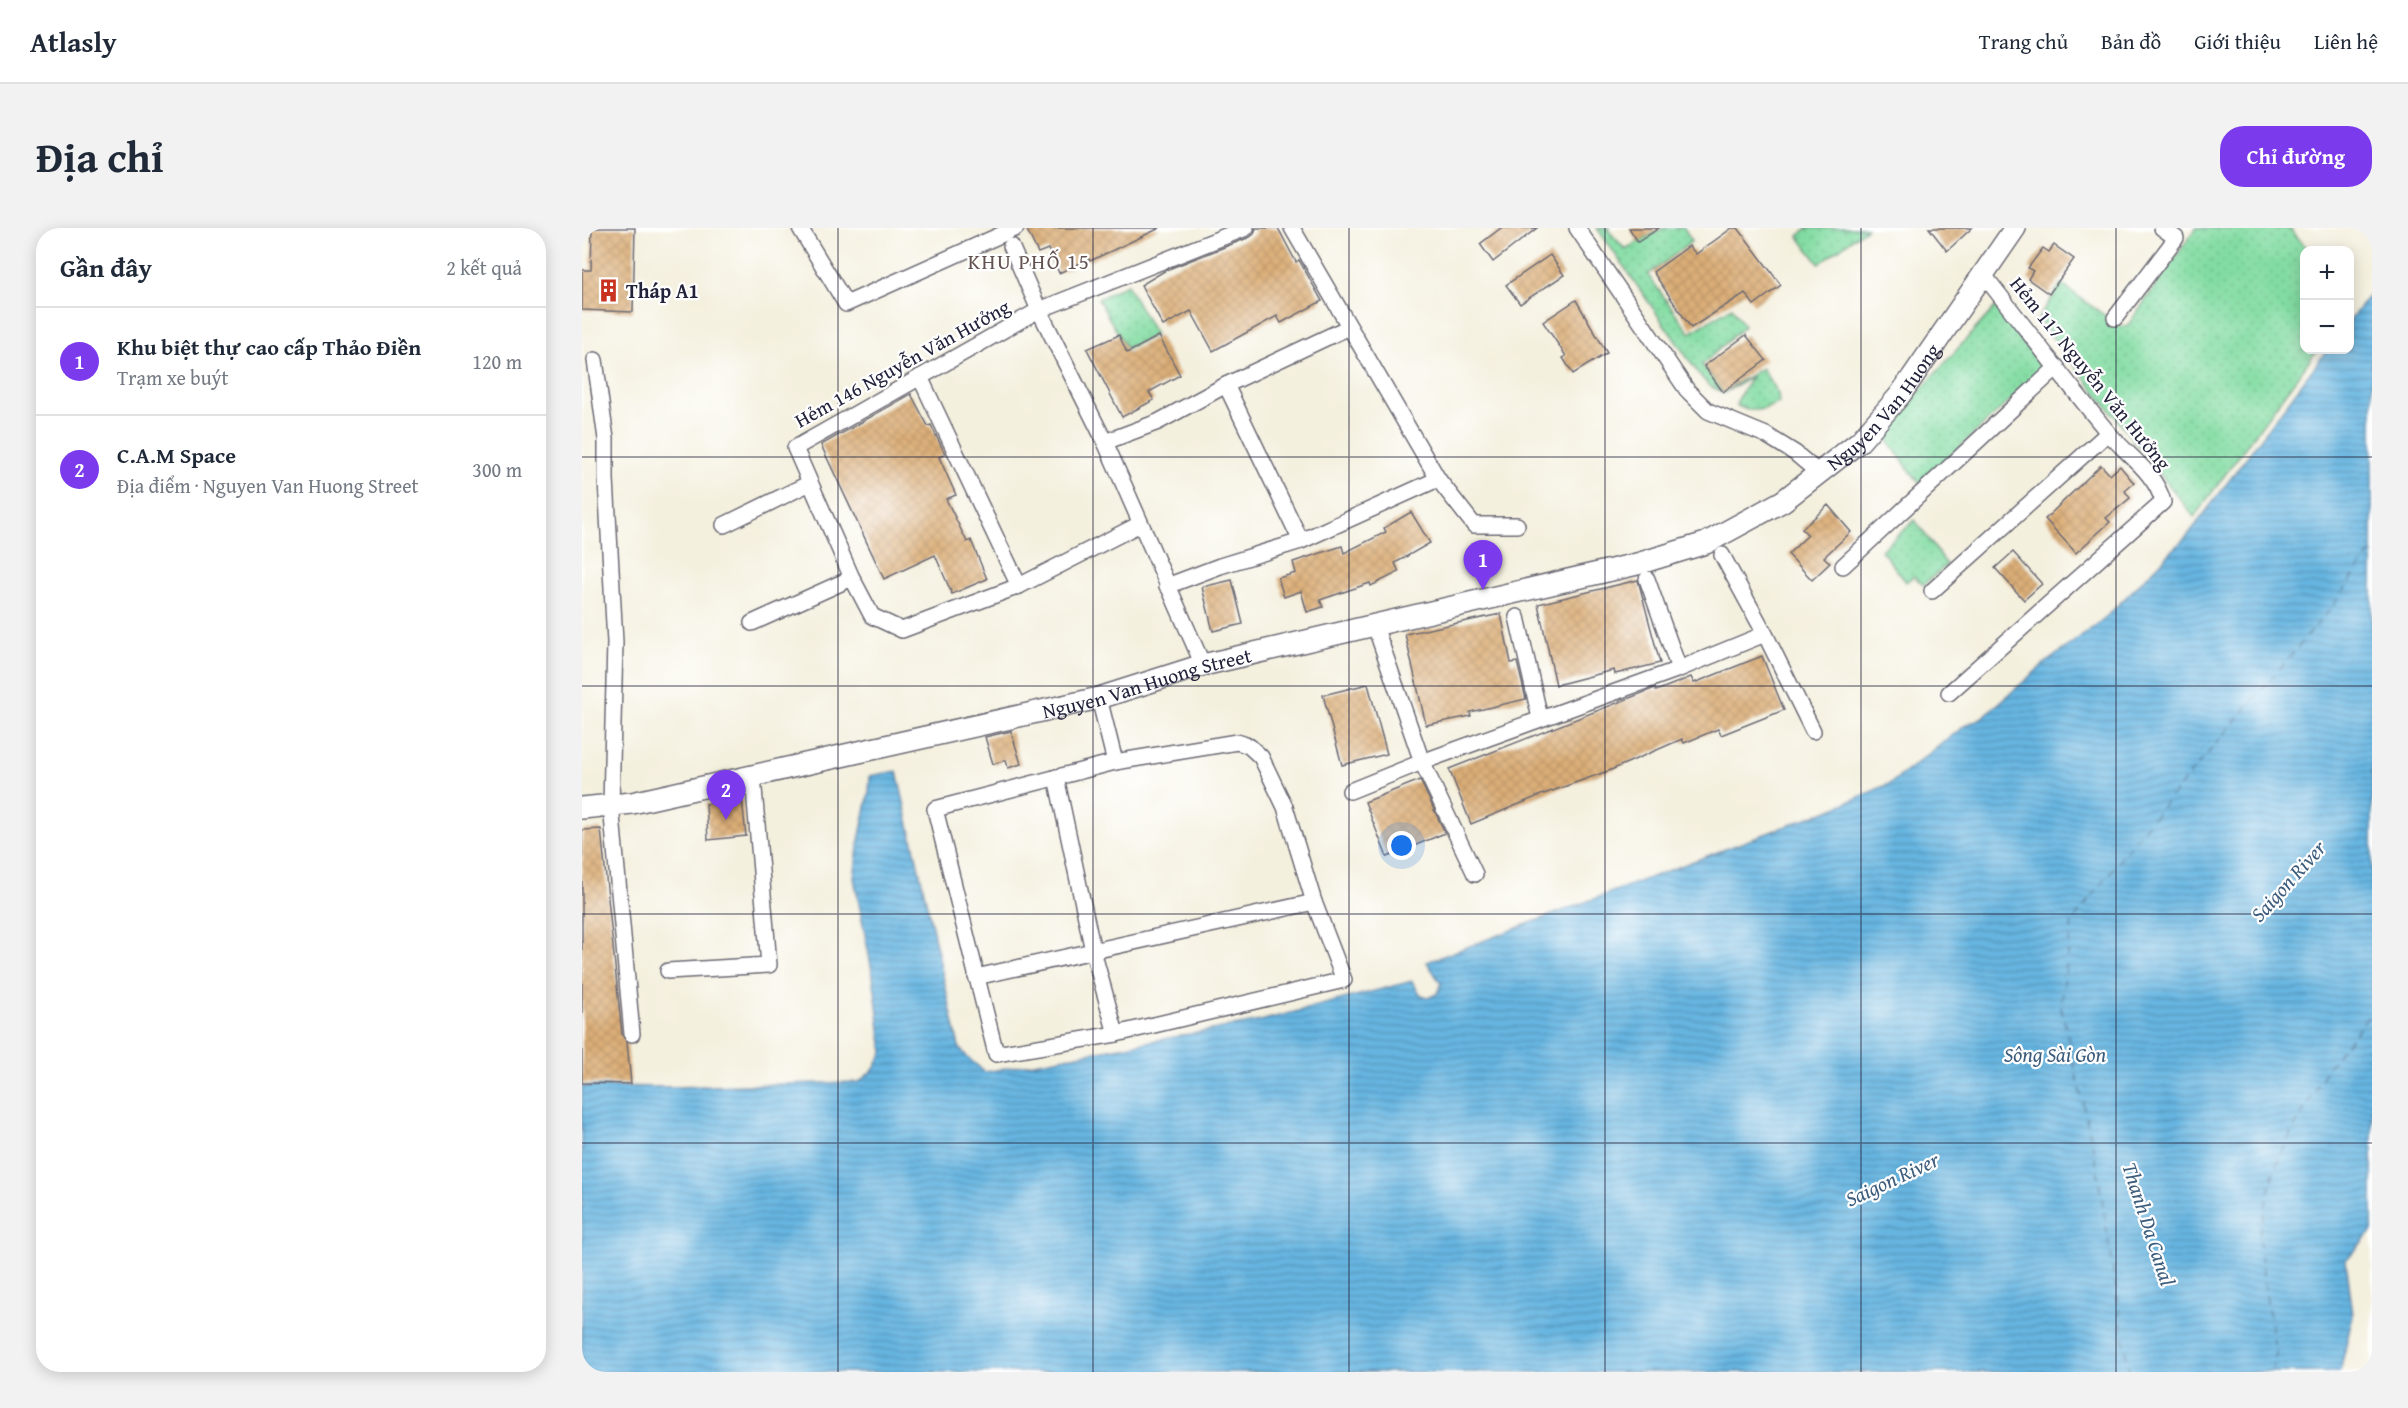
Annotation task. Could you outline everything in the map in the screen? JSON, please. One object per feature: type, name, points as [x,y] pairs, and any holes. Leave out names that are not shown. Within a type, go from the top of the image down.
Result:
[{"type":"main road","name":"Nguyen Van Huong","points":[[1715,548],[1820,474],[1860,441],[1900,395],[2015,228]]},
{"type":"main road","name":"Nguyen Van Huong Street","points":[[582,808],[632,803],[753,777],[899,741],[1099,698],[1203,665],[1715,548]]},
{"type":"street","points":[[800,228],[846,304],[1009,234]]},
{"type":"street","name":"Hẻm 146 Nguyễn Văn Hưởng","points":[[1140,524],[1019,586],[902,630],[872,616],[852,578],[795,448],[1039,310],[1246,228]]},
{"type":"street","points":[[1293,228],[1438,479],[1474,525],[1517,525]]},
{"type":"street","points":[[1577,228],[1687,390],[1708,411],[1766,435],[1795,453],[1820,474]]},
{"type":"street","points":[[2115,318],[2176,238],[2162,228]]},
{"type":"street","name":"Hẻm 146 Nguyễn Văn Hưởng","points":[[1009,234],[1039,310],[1105,442],[1203,665]]},
{"type":"street","name":"Hẻm 117 Nguyễn Văn Hưởng","points":[[1949,693],[2163,502],[2160,490],[2153,478],[2108,433],[1983,274]]},
{"type":"street","points":[[1105,442],[1158,422],[1226,385],[1349,327]]},
{"type":"street","points":[[595,360],[606,439],[615,642],[611,805],[632,1034]]},
{"type":"street","points":[[1843,566],[2057,368]]},
{"type":"street","points":[[920,377],[1019,586]]},
{"type":"street","points":[[1226,385],[1301,540]]},
{"type":"street","points":[[1932,591],[2108,433]]},
{"type":"street","points":[[1167,586],[1301,540],[1438,479]]},
{"type":"street","points":[[724,525],[810,483]]},
{"type":"street","points":[[1715,548],[1765,634],[1813,731]]},
{"type":"street","points":[[752,623],[852,578]]},
{"type":"street","points":[[1647,579],[1679,669]]},
{"type":"street","points":[[1517,617],[1540,718]]},
{"type":"street","points":[[1375,626],[1422,762],[1475,874]]},
{"type":"street","points":[[1350,791],[1540,718],[1679,669],[1765,634]]},
{"type":"street","points":[[1099,698],[1115,762]]},
{"type":"street","points":[[1237,742],[1249,746],[1261,757],[1285,807],[1314,902],[1344,980],[1116,1034],[996,1054],[935,809],[1115,762],[1237,742]]},
{"type":"street","points":[[668,971],[769,965],[753,777]]},
{"type":"street","points":[[1056,777],[1094,951],[1116,1034]]},
{"type":"street","points":[[976,977],[1314,902]]},
{"type":"green space","points":[[1597,228],[1609,228],[1608,230],[1625,249],[1664,228],[1684,228],[1692,241],[1648,275],[1690,333],[1732,307],[1744,326],[1702,365],[1723,392],[1762,368],[1778,394],[1779,403],[1757,410],[1736,405],[1753,376],[1724,393],[1709,386]]},
{"type":"green space","points":[[1808,228],[1867,228],[1819,264],[1798,236]]},
{"type":"green space","points":[[2196,228],[2289,228],[2305,246],[2300,246],[2300,354],[2314,354],[2194,517],[2038,319],[2061,284],[2121,327],[2128,325]]},
{"type":"green space","points":[[1127,284],[1155,335],[1127,349],[1098,299]]},
{"type":"green space","points":[[1997,305],[2045,368],[1920,484],[1882,433]]},
{"type":"green space","points":[[1915,520],[1947,565],[1923,585],[1914,576],[1906,582],[1881,550]]},
{"type":"water","name":"Sông Sài Gòn","points":[[2372,291],[2372,1231],[2346,1260],[2353,1315],[2340,1372],[582,1372],[582,1086],[673,1087],[859,1082],[874,1069],[883,1052],[873,976],[854,878],[870,776],[897,771],[959,1047],[985,1072],[1260,1021],[1412,981],[1420,994],[1428,998],[1438,993],[1441,984],[1427,962],[1839,806],[1891,783],[1966,725],[1983,717],[2044,664],[2104,619],[2188,535],[2324,354],[2354,354],[2354,315]]},
{"type":"building","name":"Tháp A1","points":[[592,228],[635,228],[633,312],[582,310],[582,270],[591,270]]},
{"type":"building","points":[[1026,228],[1160,228],[1059,273],[1048,249],[1038,253]]},
{"type":"building","points":[[1256,228],[1278,228],[1296,262],[1299,260],[1322,301],[1281,323],[1277,316],[1213,351],[1191,311],[1163,326],[1141,285],[1166,270],[1250,237]]},
{"type":"building","points":[[1501,228],[1537,228],[1493,262],[1480,244]]},
{"type":"building","points":[[1629,228],[1659,228],[1638,242]]},
{"type":"building","points":[[1732,228],[1738,228],[1781,285],[1754,305],[1745,293],[1691,328],[1653,272],[1689,246],[1696,254]]},
{"type":"building","points":[[1929,228],[1972,228],[1947,251]]},
{"type":"building","points":[[2054,245],[2074,259],[2049,294],[2028,279],[2033,271],[2028,268],[2043,248],[2049,252]]},
{"type":"building","points":[[1550,255],[1564,275],[1520,304],[1506,285]]},
{"type":"building","points":[[1576,300],[1607,353],[1573,374],[1563,358],[1566,356],[1543,322]]},
{"type":"building","points":[[1119,335],[1127,353],[1159,336],[1180,375],[1149,392],[1154,400],[1122,417],[1087,349]]},
{"type":"building","points":[[1746,335],[1766,360],[1723,392],[1704,366]]},
{"type":"building","points":[[911,394],[928,426],[931,425],[945,454],[939,457],[956,495],[946,499],[967,542],[971,540],[987,579],[952,594],[935,555],[884,579],[821,445]]},
{"type":"building","points":[[2101,465],[2110,475],[2120,466],[2134,483],[2125,491],[2130,498],[2106,518],[2110,522],[2076,553],[2045,519]]},
{"type":"building","points":[[1828,505],[1851,532],[1824,557],[1830,563],[1812,580],[1788,554],[1808,535],[1802,529]]},
{"type":"building","points":[[1411,512],[1430,543],[1395,563],[1399,572],[1371,586],[1370,583],[1320,600],[1323,607],[1307,612],[1301,591],[1284,597],[1278,578],[1296,573],[1293,562],[1342,546],[1344,553],[1386,532],[1384,528]]},
{"type":"building","points":[[2013,552],[2042,584],[2024,600],[1995,568]]},
{"type":"building","points":[[1232,580],[1243,624],[1213,631],[1202,587]]},
{"type":"building","points":[[1638,580],[1660,663],[1615,674],[1614,670],[1556,685],[1538,604]]},
{"type":"building","points":[[1501,614],[1511,663],[1517,662],[1526,699],[1470,712],[1471,716],[1426,725],[1405,634]]},
{"type":"building","points":[[1762,656],[1784,710],[1721,735],[1718,729],[1684,743],[1682,739],[1611,770],[1541,795],[1471,824],[1449,769],[1655,688],[1656,691],[1691,677],[1694,683]]},
{"type":"building","points":[[1368,684],[1387,754],[1342,765],[1323,695]]},
{"type":"building","points":[[1011,731],[1021,764],[1008,768],[1006,760],[993,764],[985,737]]},
{"type":"building","points":[[1420,780],[1445,833],[1387,857],[1365,802]]},
{"type":"building","points":[[742,799],[746,836],[708,840],[706,804]]},
{"type":"building","points":[[601,829],[622,1035],[627,1042],[631,1084],[582,1083],[582,830]]},
{"type":"ferry route","points":[[2129,1372],[2096,1161],[2061,1007],[2072,922],[2142,831],[2332,607],[2372,550]]},
{"type":"ferry route","points":[[2272,1372],[2276,1354],[2264,1284],[2259,1235],[2273,1174],[2289,1137],[2330,1064],[2372,1012]]},
{"type":"place","name":"Tháp A1","points":[[608,290]]},
{"type":"place","name":"Khu biệt thự cao cấp Thảo Điền","points":[[1483,590]]},
{"type":"place","name":"C.A.M Space","points":[[726,820]]},
{"type":"district","name":"KHU PHỐ 15","points":[[1029,261]]},
{"type":"water label","name":"Saigon River","points":[[2288,881]]},
{"type":"water label","name":"Saigon River","points":[[1892,1179]]},
{"type":"water label","name":"Thanh Da Canal","points":[[2149,1224]]}]
